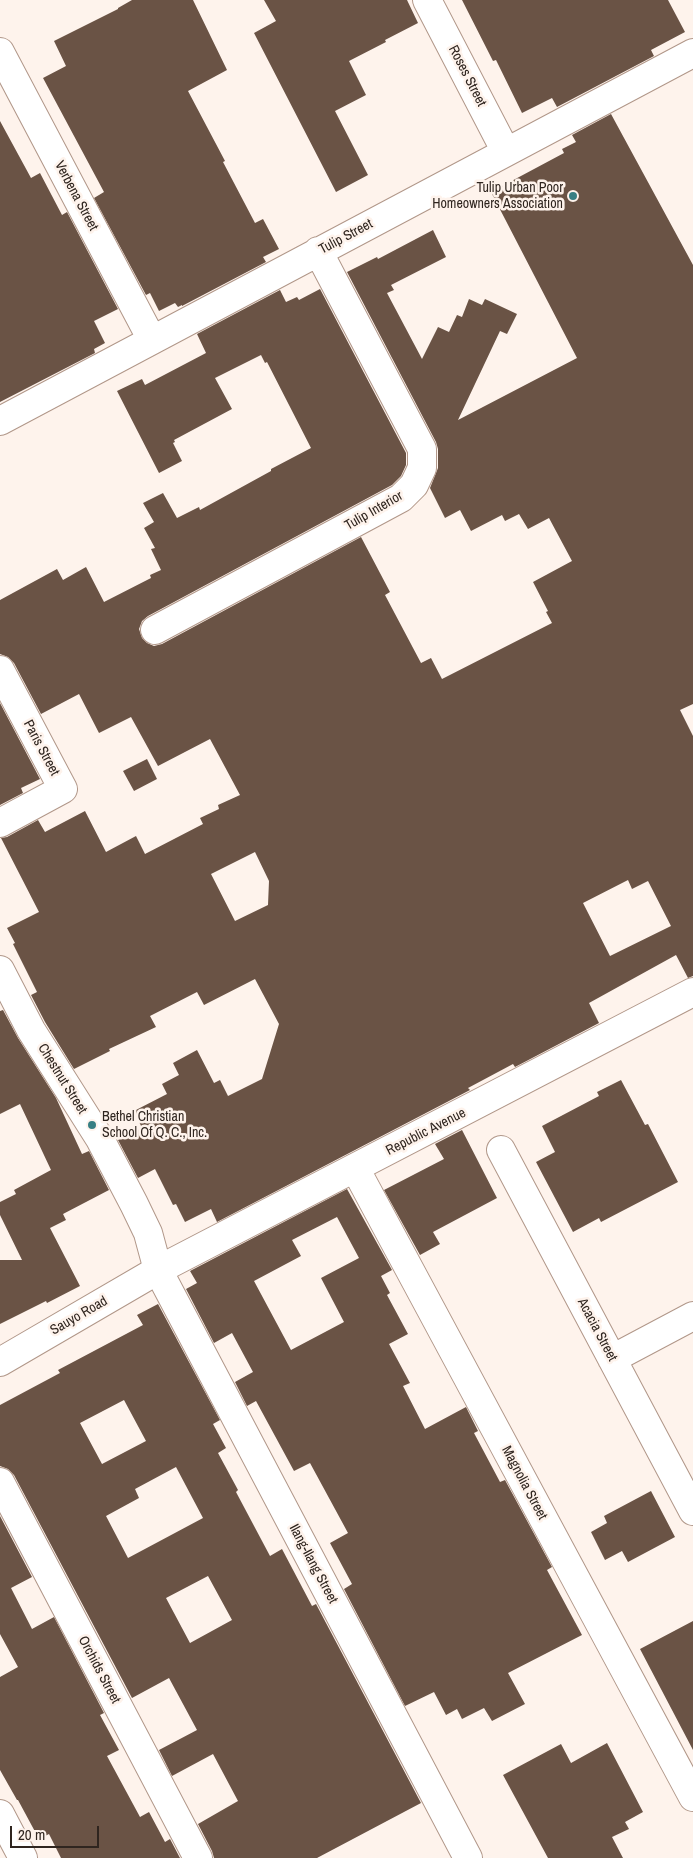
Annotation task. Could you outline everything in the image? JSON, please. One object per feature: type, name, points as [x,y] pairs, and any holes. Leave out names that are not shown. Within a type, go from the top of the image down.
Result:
[{"type":"street","name":"Roses Street","points":[[427,0],[506,152]]},
{"type":"street","name":"Verbena Street","points":[[0,52],[152,340]]},
{"type":"street","name":"Tulip Street","points":[[0,421],[693,53]]},
{"type":"street","name":"Tulip Interior","points":[[155,630],[402,498],[414,485],[422,468],[422,449],[318,252]]},
{"type":"street","name":"Paris Street","points":[[0,670],[63,789],[0,823]]},
{"type":"street","name":"Chestnut Street","points":[[0,970],[31,1030],[100,1139],[148,1232],[158,1270]]},
{"type":"street","name":"Republic Avenue","points":[[158,1270],[693,992]]},
{"type":"street","name":"Acacia Street","points":[[501,1150],[693,1511]]},
{"type":"street","name":"Magnolia Street","points":[[355,1168],[693,1797]]},
{"type":"street","name":"Sauyo Road","points":[[0,1362],[158,1270]]},
{"type":"street","name":"Ilang-Ilang Street","points":[[158,1270],[468,1858]]},
{"type":"street","points":[[612,1359],[693,1316]]},
{"type":"street","name":"Orchids Street","points":[[0,1482],[198,1858]]},
{"type":"street","points":[[0,1814],[23,1858]]},
{"type":"building","points":[[132,0],[193,0],[227,70],[188,91],[255,223],[263,219],[279,249],[263,257],[266,262],[182,306],[178,307],[175,303],[159,311],[150,293],[146,295],[94,198],[104,192],[43,78],[66,66],[54,41]]},
{"type":"building","points":[[264,0],[407,0],[418,23],[349,61],[366,95],[335,111],[368,175],[336,192],[254,33],[276,21]]},
{"type":"building","points":[[462,0],[668,0],[685,32],[651,50],[654,56],[557,107],[552,98],[522,113],[496,60],[493,61]]},
{"type":"building","points":[[611,114],[693,265],[693,704],[680,710],[693,736],[693,976],[688,978],[676,955],[589,1003],[599,1023],[515,1067],[513,1064],[468,1088],[470,1090],[217,1222],[211,1209],[185,1222],[176,1204],[173,1205],[155,1169],[138,1178],[118,1140],[142,1128],[134,1111],[167,1094],[162,1084],[179,1075],[173,1063],[197,1050],[214,1083],[220,1080],[228,1096],[262,1079],[279,1024],[255,979],[204,1005],[197,992],[150,1016],[156,1027],[109,1049],[110,1051],[74,1069],[31,995],[37,992],[7,928],[39,912],[1,838],[7,837],[38,820],[45,832],[85,811],[106,852],[136,836],[145,854],[203,824],[200,818],[219,809],[218,805],[240,795],[210,739],[158,766],[131,717],[99,733],[79,694],[41,714],[14,663],[8,657],[0,654],[0,600],[57,569],[63,580],[86,567],[104,602],[151,578],[150,575],[161,570],[151,549],[155,548],[144,528],[154,522],[143,503],[163,493],[177,518],[199,507],[200,510],[311,448],[267,362],[265,363],[261,355],[215,378],[232,409],[174,440],[175,442],[173,443],[182,461],[159,473],[117,391],[142,379],[145,385],[206,353],[197,334],[280,290],[286,302],[297,297],[299,300],[320,289],[406,453],[406,465],[401,476],[392,485],[148,616],[142,621],[139,629],[142,638],[154,646],[162,644],[361,537],[390,592],[385,595],[421,663],[431,658],[442,679],[552,623],[533,582],[572,561],[549,518],[528,529],[519,514],[505,521],[502,515],[471,531],[460,510],[445,518],[430,488],[438,468],[436,442],[347,272],[377,257],[378,259],[433,230],[446,257],[391,285],[394,290],[387,293],[422,359],[438,327],[449,332],[457,315],[462,317],[469,299],[482,305],[485,299],[517,314],[507,334],[500,331],[458,420],[577,358],[491,192],[564,153],[562,149],[576,142],[572,135]],"holes":[[[255,852],[269,881],[268,905],[235,921],[211,874]],[[628,880],[632,889],[648,881],[671,926],[610,956],[583,903]]]},
{"type":"building","points":[[0,121],[31,178],[40,173],[62,215],[67,212],[118,309],[94,321],[105,343],[94,349],[95,353],[0,402]]},
{"type":"building","points":[[0,703],[40,779],[21,788],[23,793],[0,805]]},
{"type":"building","points":[[147,759],[157,779],[134,791],[123,771]]},
{"type":"building","points":[[3,1010],[18,1038],[56,1098],[82,1154],[89,1151],[109,1190],[63,1214],[66,1220],[50,1228],[80,1286],[0,1324],[0,1260],[22,1260],[0,1215],[0,1202],[16,1194],[14,1190],[51,1170],[20,1104],[0,1114],[0,1011]]},
{"type":"building","points":[[621,1080],[645,1125],[648,1124],[678,1182],[601,1222],[599,1218],[573,1232],[536,1162],[555,1152],[542,1126],[599,1096],[597,1092]]},
{"type":"building","points":[[462,1130],[497,1198],[433,1232],[440,1244],[420,1255],[384,1190],[444,1159],[435,1144]]},
{"type":"building","points":[[347,1189],[392,1270],[381,1276],[390,1293],[387,1295],[408,1334],[389,1344],[410,1383],[403,1386],[425,1429],[466,1407],[478,1431],[474,1433],[500,1482],[505,1480],[552,1567],[547,1570],[582,1635],[508,1673],[525,1704],[492,1721],[484,1708],[462,1719],[457,1709],[446,1715],[434,1692],[405,1706],[344,1589],[352,1584],[330,1543],[348,1533],[310,1463],[294,1471],[256,1401],[247,1406],[235,1382],[253,1372],[232,1333],[214,1343],[186,1289],[197,1283],[190,1271]],"holes":[[[337,1217],[359,1258],[321,1278],[344,1322],[291,1350],[254,1281],[301,1256],[292,1240]]]},
{"type":"building","points":[[158,1304],[220,1420],[213,1424],[226,1448],[218,1453],[238,1490],[236,1492],[270,1556],[282,1549],[312,1606],[316,1604],[421,1803],[317,1858],[214,1858],[198,1824],[238,1801],[213,1754],[172,1776],[159,1750],[197,1730],[169,1678],[132,1698],[14,1475],[8,1469],[0,1466],[0,1405],[60,1373],[58,1370],[143,1325],[137,1315]],"holes":[[[124,1400],[146,1441],[102,1464],[80,1423]],[[176,1467],[203,1518],[128,1558],[106,1516],[139,1498],[135,1489]],[[208,1576],[232,1620],[190,1643],[166,1598]]]},
{"type":"building","points":[[651,1491],[675,1537],[628,1562],[622,1551],[605,1560],[591,1532],[607,1523],[604,1516]]},
{"type":"building","points":[[0,1516],[32,1577],[11,1588],[32,1629],[54,1617],[104,1713],[100,1715],[119,1750],[107,1756],[140,1817],[149,1812],[165,1842],[170,1839],[180,1858],[61,1858],[49,1834],[39,1839],[0,1770],[0,1677],[18,1667],[0,1634]]},
{"type":"building","points":[[693,1621],[693,1750],[640,1649]]},
{"type":"building","points":[[607,1743],[643,1812],[625,1822],[629,1829],[612,1837],[623,1858],[548,1858],[503,1775],[561,1744],[571,1763]]},
{"type":"place","name":"Tulip Urban Poor Homeowners Association","points":[[573,196]]},
{"type":"place","name":"Bethel Christian School Of Q. C., Inc.","points":[[92,1125]]}]
